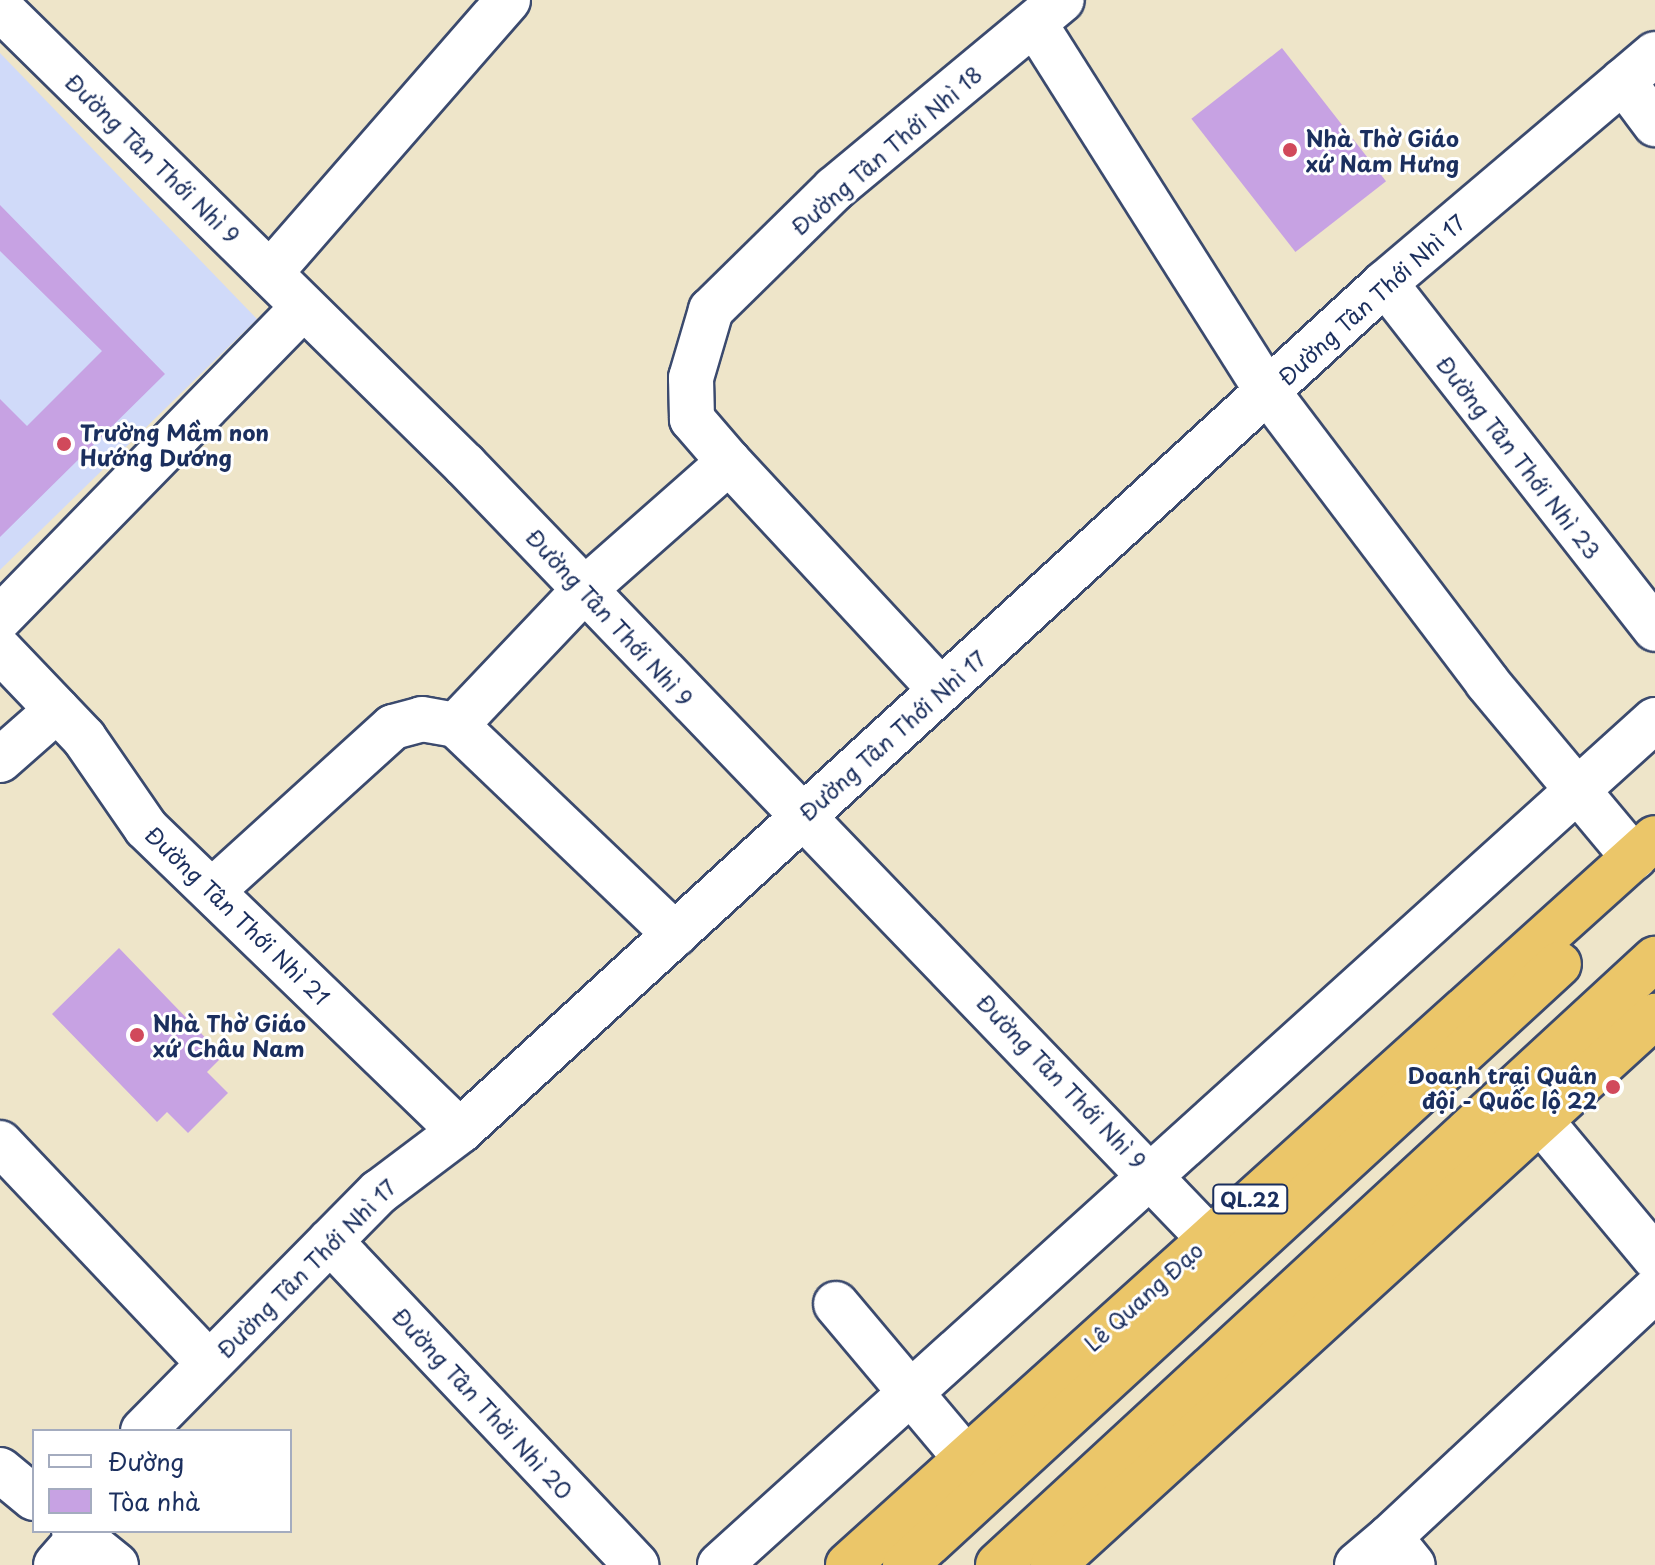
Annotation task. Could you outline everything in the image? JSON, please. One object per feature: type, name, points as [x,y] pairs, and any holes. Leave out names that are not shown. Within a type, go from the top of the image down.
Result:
[{"type":"highway","name":"Lê Quang Đạo","points":[[848,1565],[964,1456],[1208,1237],[1648,857]]},
{"type":"highway","name":"Lê Quang Đạo","points":[[905,1565],[1648,857]]},
{"type":"highway","points":[[1053,1565],[1528,1103],[1655,959]]},
{"type":"highway","points":[[998,1565],[1528,1103],[1655,1016]]},
{"type":"street","points":[[270,273],[508,0]]},
{"type":"street","name":"Đường Tân Thới Nhì 9","points":[[0,8],[585,589],[800,819],[1152,1174],[1208,1237]]},
{"type":"street","points":[[1048,12],[1268,392],[1487,682],[1578,791],[1648,857]]},
{"type":"street","name":"Đường Tân Thới Nhì 18","points":[[941,690],[692,419],[691,378],[711,310],[834,189],[1048,12]]},
{"type":"street","points":[[1639,68],[1655,124]]},
{"type":"street","name":"Đường Tân Thới Nhì 17","points":[[145,1429],[379,1192],[460,1131],[1385,283],[1639,68]]},
{"type":"street","name":"Đường Tân Thới Nhì 23","points":[[1385,283],[1655,629]]},
{"type":"street","points":[[0,618],[302,308]]},
{"type":"street","points":[[456,725],[585,589],[729,462]]},
{"type":"street","name":"Đường Tân Thới Nhì 21","points":[[0,650],[57,710],[146,828],[460,1131]]},
{"type":"street","points":[[0,760],[57,710]]},
{"type":"street","points":[[212,891],[393,727],[422,719],[456,725],[675,934]]},
{"type":"street","points":[[720,1565],[907,1389],[1152,1174],[1655,720]]},
{"type":"street","points":[[1528,1103],[1655,1258]]},
{"type":"street","points":[[0,1143],[209,1363]]},
{"type":"street","name":"Đường Tân Thời Nhì 20","points":[[330,1241],[636,1565]]},
{"type":"street","points":[[1357,1565],[1401,1551],[1655,1290]]},
{"type":"street","points":[[836,1304],[964,1456]]},
{"type":"street","points":[[0,1470],[32,1496]]},
{"type":"street","points":[[71,1544],[116,1565]]},
{"type":"shaded area","name":"Trường Mầm non Hướng Dương","points":[[0,53],[257,319],[0,570]]},
{"type":"building","name":"Nhà Thờ Giáo xứ Nam Hưng","points":[[1282,48],[1386,181],[1295,252],[1191,119]]},
{"type":"building","points":[[0,205],[165,374],[0,537],[0,399],[27,426],[102,351],[0,251]]},
{"type":"building","name":"Nhà Thờ Giáo xứ Châu Nam","points":[[119,948],[223,1056],[207,1072],[228,1093],[188,1133],[167,1112],[157,1122],[52,1014]]},
{"type":"place","name":"Nhà Thờ Giáo xứ Nam Hưng","points":[[1290,150]]},
{"type":"place","name":"Trường Mầm non Hướng Dương","points":[[64,444]]},
{"type":"place","name":"Nhà Thờ Giáo xứ Châu Nam","points":[[137,1035]]},
{"type":"place","name":"Doanh trại Quân đội - Quốc lộ 22","points":[[1613,1087]]}]
